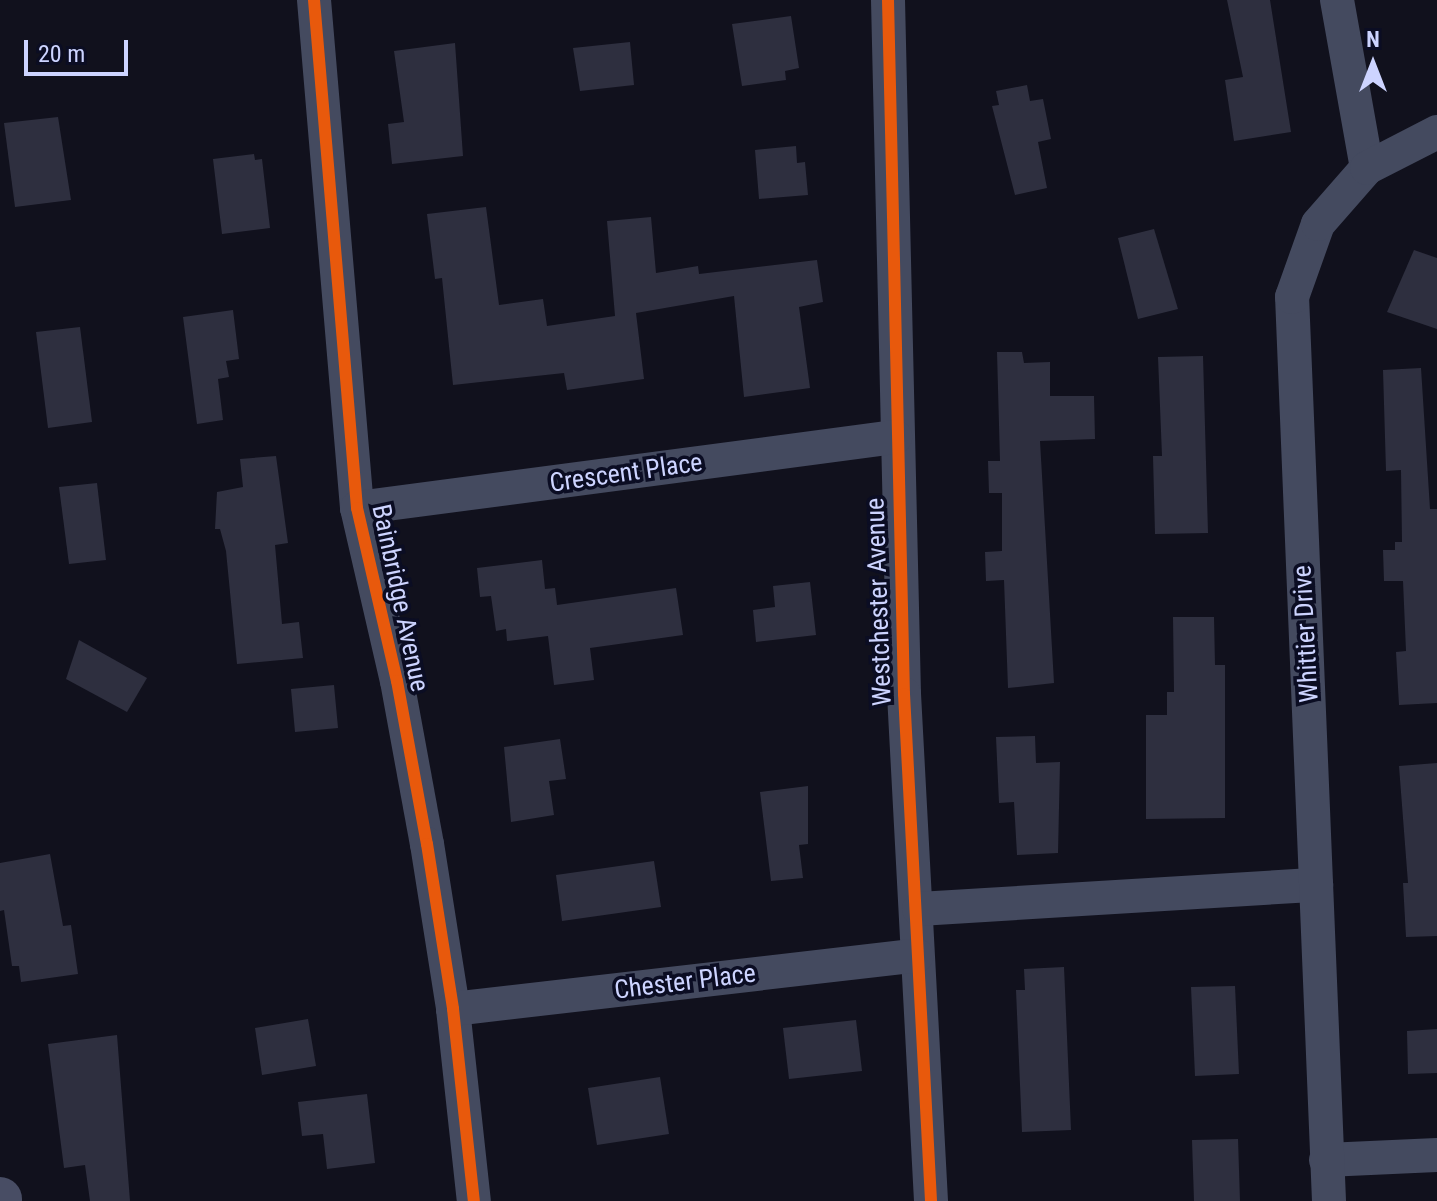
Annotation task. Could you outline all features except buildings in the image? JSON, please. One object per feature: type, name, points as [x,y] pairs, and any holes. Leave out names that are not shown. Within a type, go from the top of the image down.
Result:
[{"type":"street","name":"Westchester Avenue","points":[[888,0],[895,437],[904,694],[919,909],[917,955],[931,1201]]},
{"type":"street","points":[[1337,0],[1367,168]]},
{"type":"street","name":"Bainbridge Avenue","points":[[317,1],[357,508],[397,681],[453,1009],[474,1201]]},
{"type":"street","name":"Whittier Drive","points":[[1329,1201],[1292,297],[1318,224],[1367,168],[1437,132]]},
{"type":"street","name":"Crescent Place","points":[[357,508],[895,437]]},
{"type":"street","points":[[919,909],[1316,885]]},
{"type":"street","name":"Chester Place","points":[[453,1009],[917,955]]},
{"type":"street","points":[[1326,1160],[1437,1155]]},
{"type":"cycle path","points":[[314,0],[357,508],[397,681],[427,844],[453,1009],[474,1201]]},
{"type":"cycle path","points":[[888,0],[904,694],[931,1201]]}]
